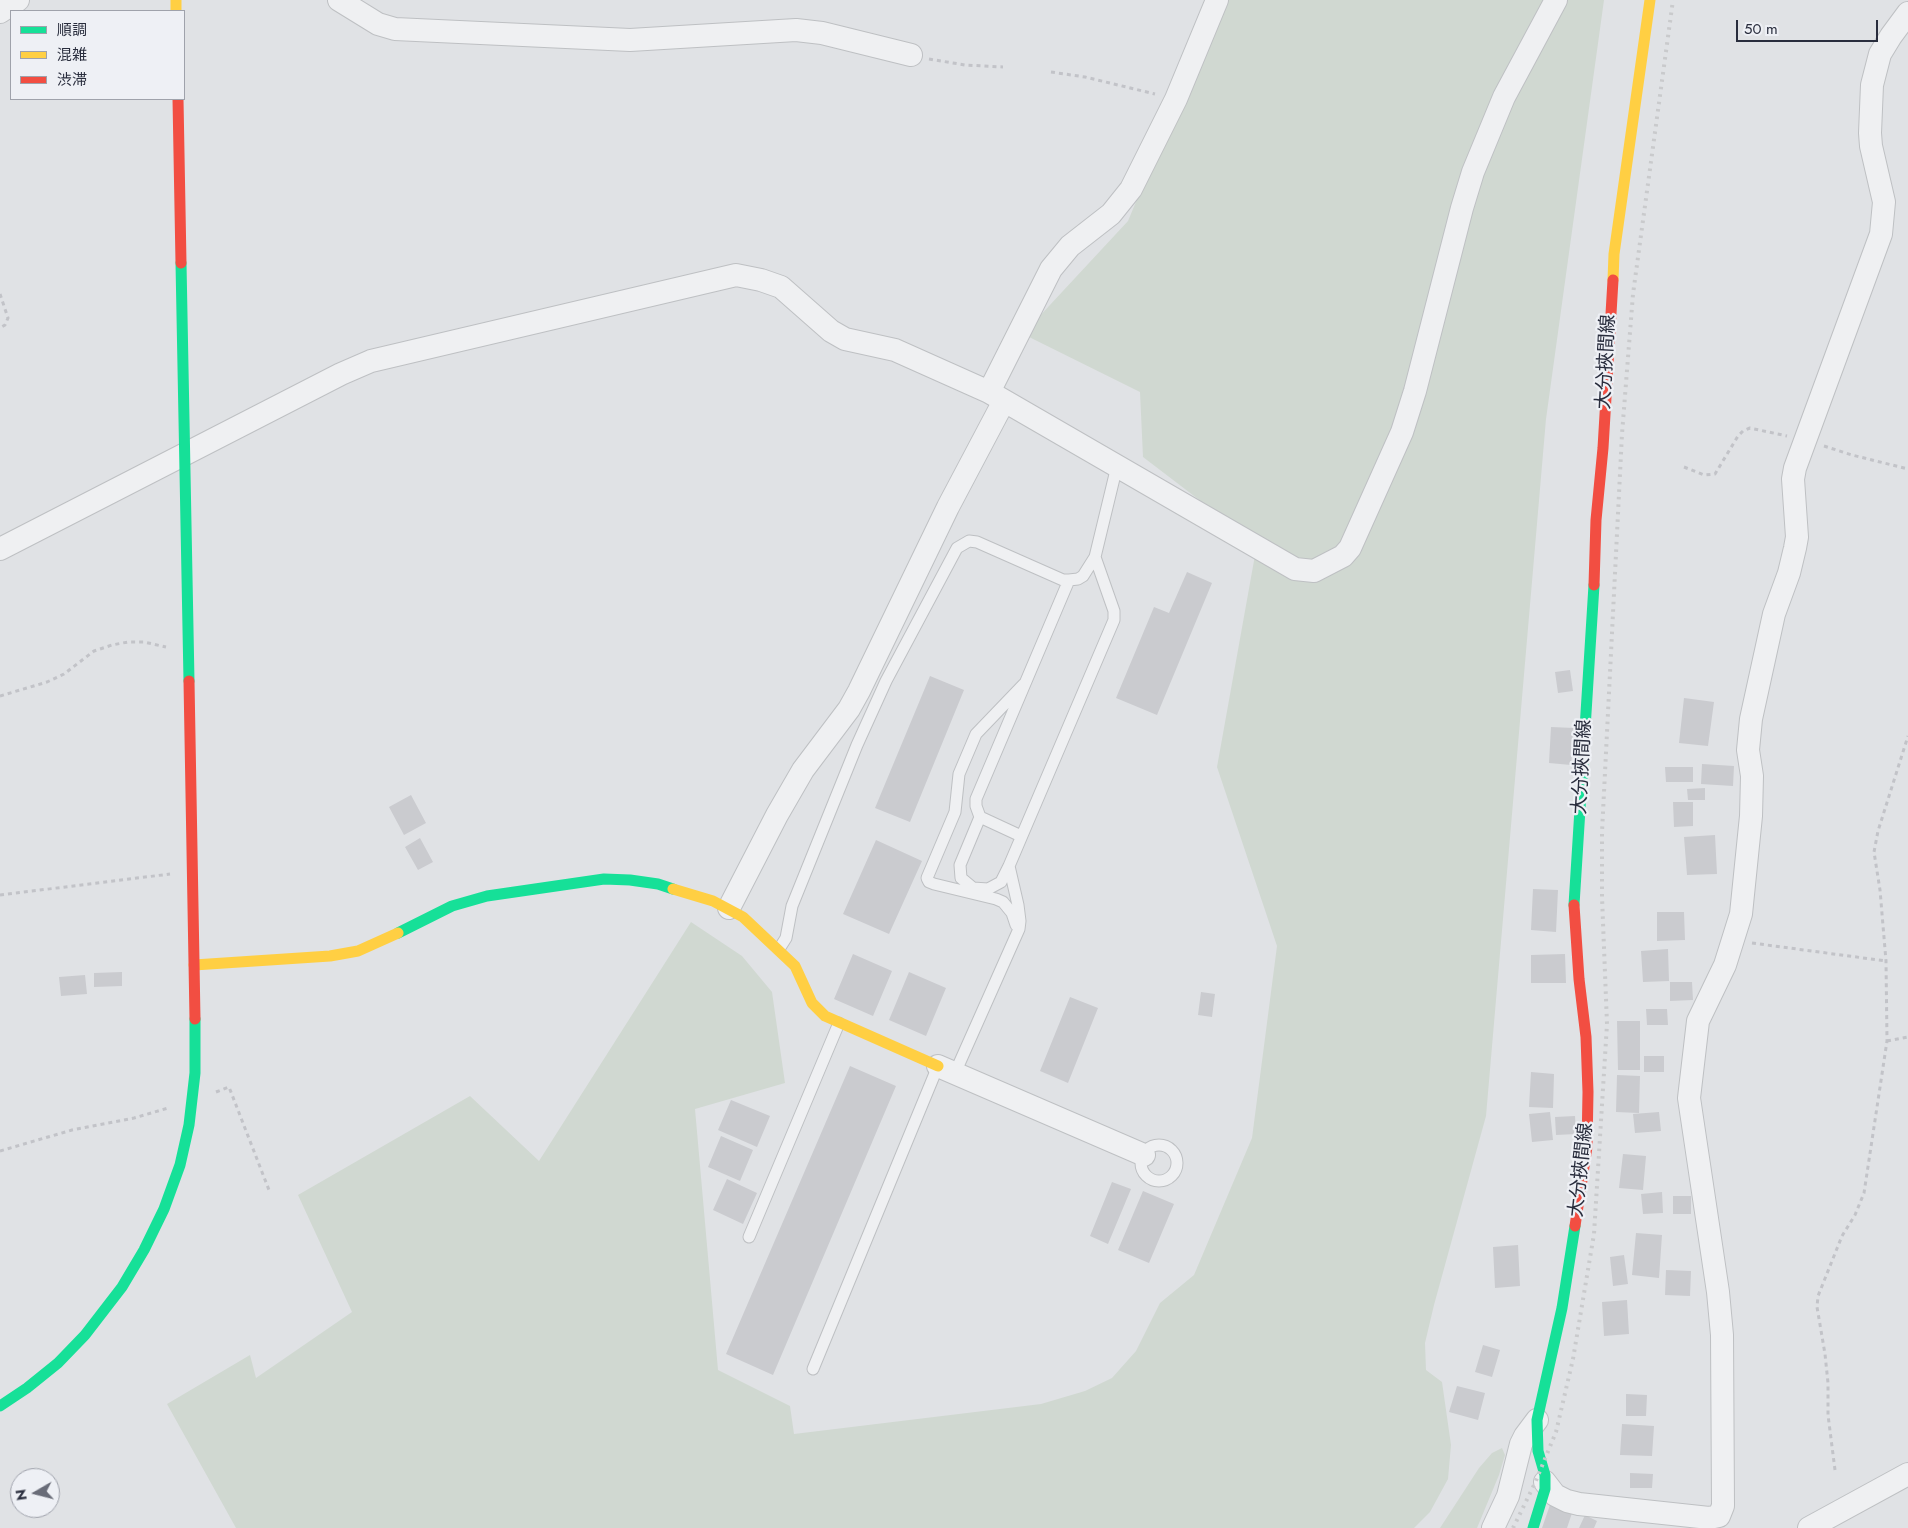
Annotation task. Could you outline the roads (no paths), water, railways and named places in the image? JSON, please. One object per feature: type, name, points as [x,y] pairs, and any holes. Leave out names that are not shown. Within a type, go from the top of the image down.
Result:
[{"type":"street","points":[[0,12],[18,0]]},
{"type":"street","points":[[339,0],[378,24],[395,29],[630,40],[796,30],[822,33],[911,55]]},
{"type":"street","points":[[729,908],[803,770],[849,709],[859,692],[948,507],[1051,269],[1070,246],[1111,214],[1131,188],[1176,99],[1217,0]]},
{"type":"street","points":[[0,549],[184,453],[371,360],[736,275],[761,280],[781,287],[830,331],[845,339],[894,350],[996,397],[1295,569],[1314,571],[1343,556],[1350,548],[1409,412],[1473,172],[1504,97],[1556,0]]},
{"type":"street","name":"大分挾間線","points":[[1533,1528],[1542,1503],[1546,1482],[1538,1452],[1537,1420],[1562,1308],[1582,1189],[1586,1147],[1588,1092],[1586,1037],[1574,913],[1596,520],[1614,254],[1650,0]]},
{"type":"street","points":[[1546,1482],[1555,1496],[1579,1504],[1710,1523],[1719,1516],[1723,1506],[1722,1335],[1718,1292],[1690,1098],[1698,1021],[1725,965],[1741,914],[1751,816],[1752,776],[1748,750],[1751,719],[1777,601],[1789,572],[1796,542],[1793,479],[1795,468],[1881,234],[1884,202],[1871,146],[1872,85],[1880,54],[1890,36],[1908,13]]},
{"type":"street","points":[[0,1406],[27,1388],[58,1363],[85,1335],[122,1287],[144,1250],[173,1186],[184,1146],[193,1100],[195,1058],[193,871],[178,100]]},
{"type":"street","points":[[194,965],[330,956],[358,951],[383,941],[439,912],[467,901],[487,896],[604,879],[658,884],[729,908],[743,917],[795,966],[816,1009],[839,1023],[1144,1155]]},
{"type":"street","points":[[1493,1528],[1508,1496],[1521,1444],[1537,1420]]},
{"type":"street","points":[[1810,1528],[1908,1474]]},
{"type":"lane","points":[[779,949],[786,938],[792,906],[886,681],[957,548],[969,541],[977,542],[1063,580],[1078,579],[1083,576],[1095,557],[1116,466]]},
{"type":"lane","points":[[980,816],[959,871],[961,878],[973,888],[988,890],[1001,882],[1009,866],[1114,620],[1114,610],[1095,557]]},
{"type":"lane","points":[[1021,836],[980,816],[976,806],[976,799],[1069,580]]},
{"type":"lane","points":[[1017,935],[1012,913],[1003,902],[934,884],[929,882],[927,878],[955,812],[959,774],[976,734],[1024,684]]},
{"type":"lane","points":[[813,1369],[946,1070],[1017,935],[1020,921],[1009,866]]},
{"type":"lane","points":[[749,1237],[839,1023]]},
{"type":"railway","points":[[1513,1528],[1535,1483],[1556,1432],[1573,1359],[1594,1234],[1607,1024],[1602,897],[1602,832],[1622,434],[1633,294],[1673,0]]}]
